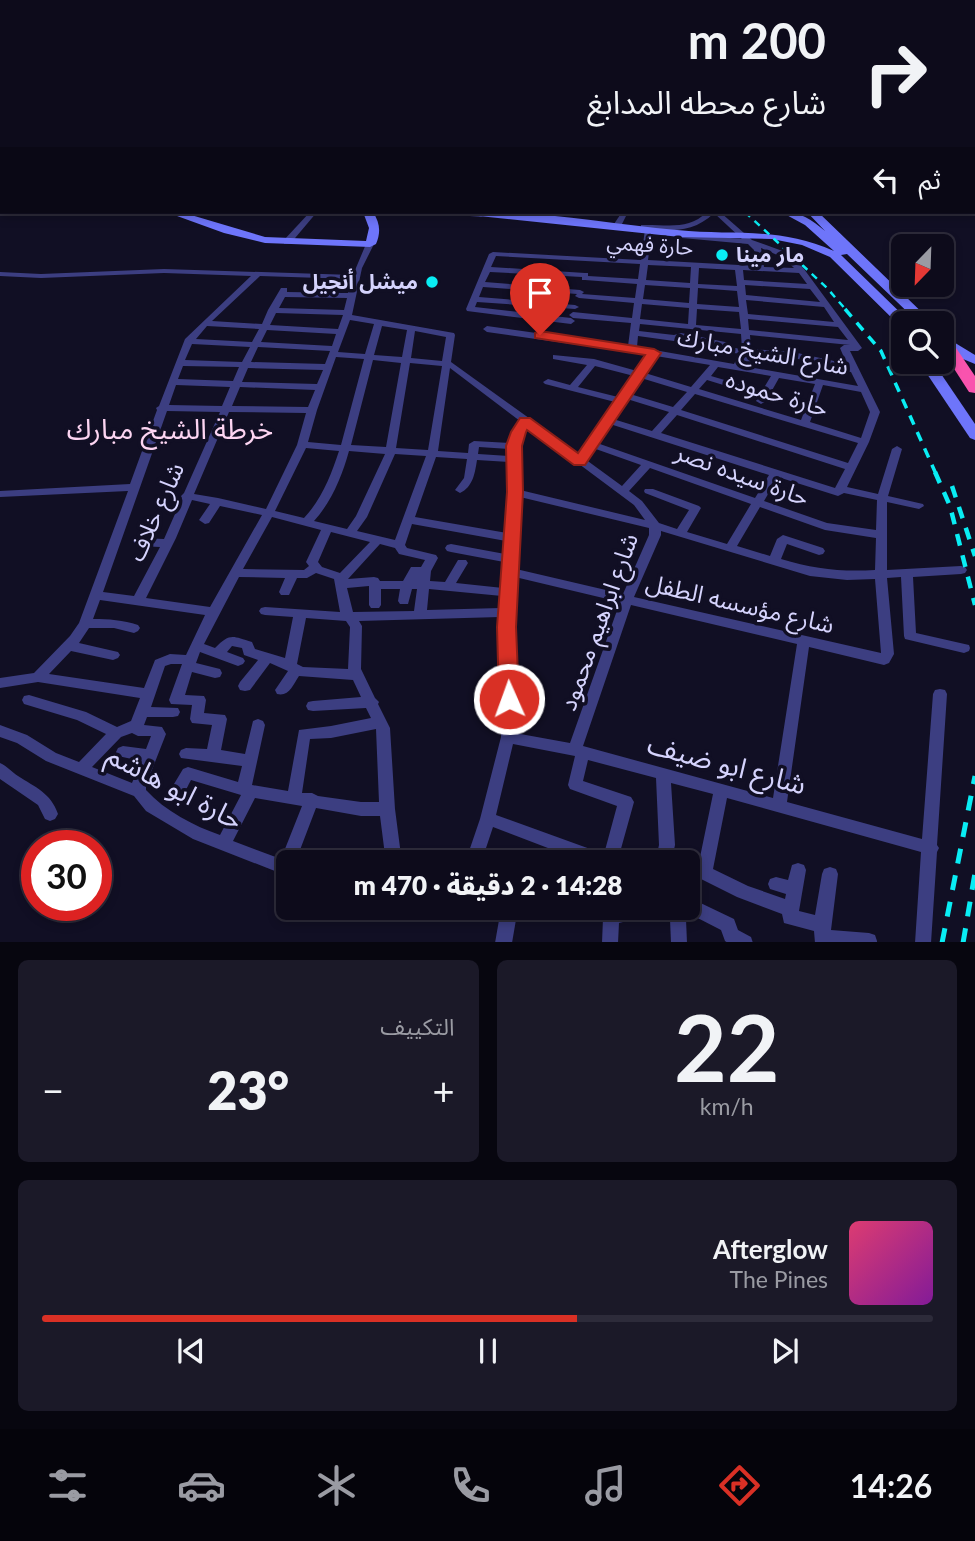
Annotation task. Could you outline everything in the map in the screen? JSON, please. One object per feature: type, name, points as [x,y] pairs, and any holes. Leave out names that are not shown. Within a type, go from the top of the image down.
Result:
[{"type":"highway","points":[[954,358],[975,388]]},
{"type":"main road","points":[[177,214],[245,236],[287,242],[370,244],[375,234],[375,225],[369,214]]},
{"type":"main road","points":[[488,214],[680,234],[772,236],[805,242],[834,255],[892,311]]},
{"type":"main road","points":[[790,214],[891,320]]},
{"type":"main road","points":[[791,214],[814,228],[904,311]]},
{"type":"main road","points":[[814,214],[914,311]]},
{"type":"main road","points":[[954,348],[975,360]]},
{"type":"main road","points":[[935,374],[975,435]]},
{"type":"main road","points":[[941,374],[946,388]]},
{"type":"street","points":[[287,242],[312,214]]},
{"type":"street","points":[[469,214],[752,242],[785,255],[802,271],[857,345]]},
{"type":"street","points":[[512,214],[618,224],[649,230],[682,228],[699,222],[710,214]]},
{"type":"street","points":[[618,224],[624,214]]},
{"type":"street","points":[[716,214],[752,242],[759,251],[761,270]]},
{"type":"street","points":[[632,349],[649,230]]},
{"type":"street","points":[[213,755],[220,719],[197,719],[199,700],[176,700],[191,657],[213,612],[270,511],[302,444],[347,315],[355,277],[370,244]]},
{"type":"street","points":[[566,338],[594,248]]},
{"type":"street","name":"حارة فهمي","points":[[486,269],[492,256],[497,253],[802,271]]},
{"type":"street","points":[[692,327],[695,266]]},
{"type":"street","points":[[573,314],[470,309],[486,269],[741,290],[775,300],[827,305]]},
{"type":"street","points":[[738,368],[740,360],[747,360],[739,269]]},
{"type":"street","points":[[771,270],[775,300]]},
{"type":"street","points":[[0,274],[41,276],[164,271],[355,277]]},
{"type":"street","points":[[37,677],[69,646],[85,624],[161,408],[188,341],[258,274]]},
{"type":"street","points":[[480,284],[693,306],[792,321],[841,325]]},
{"type":"street","points":[[741,290],[773,284],[813,287]]},
{"type":"street","name":"شارع خلاف","points":[[139,599],[167,543],[244,366],[282,292],[352,296]]},
{"type":"street","points":[[473,299],[573,314],[857,345]]},
{"type":"street","points":[[790,302],[796,378]]},
{"type":"street","points":[[272,310],[347,315],[378,324],[451,335],[432,455],[399,545]]},
{"type":"street","points":[[205,323],[341,332]]},
{"type":"street","points":[[307,522],[321,508],[345,449],[367,356],[378,324]]},
{"type":"street","name":"شارع الشيخ مبارك","points":[[487,329],[566,338],[865,390]]},
{"type":"street","points":[[349,534],[361,517],[390,453],[411,330]]},
{"type":"street","points":[[727,330],[727,366]]},
{"type":"street","points":[[635,333],[674,338],[681,336],[747,351],[793,355],[831,363],[835,368],[855,370]]},
{"type":"street","points":[[188,341],[445,362],[638,503],[655,526],[828,575],[961,570]]},
{"type":"street","points":[[840,491],[875,412],[844,348],[857,345]]},
{"type":"street","points":[[579,461],[654,353]]},
{"type":"street","name":"حارة حموده","points":[[556,357],[594,362],[639,374],[864,442]]},
{"type":"street","points":[[572,388],[594,362]]},
{"type":"street","points":[[179,363],[328,367]]},
{"type":"street","points":[[654,435],[716,364]]},
{"type":"street","points":[[756,409],[776,375]]},
{"type":"street","points":[[705,377],[764,395]]},
{"type":"street","points":[[172,382],[320,387]]},
{"type":"street","points":[[548,382],[675,411],[852,468]]},
{"type":"street","points":[[804,424],[820,382]]},
{"type":"street","points":[[161,408],[312,410]]},
{"type":"street","points":[[608,420],[775,474],[840,491],[919,506]]},
{"type":"street","points":[[481,850],[508,737],[508,612],[515,492],[514,453],[525,421]]},
{"type":"street","points":[[302,444],[432,455],[514,453]]},
{"type":"street","name":"حارة سيده نصر","points":[[591,444],[829,528],[881,535]]},
{"type":"street","points":[[881,573],[882,498],[897,449]]},
{"type":"street","points":[[460,490],[468,478],[472,456]]},
{"type":"street","points":[[623,492],[648,464]]},
{"type":"street","points":[[731,547],[775,474]]},
{"type":"street","points":[[0,494],[134,487]]},
{"type":"street","points":[[649,491],[695,508],[680,534]]},
{"type":"street","name":"شارع ابراهيم محمود","points":[[515,492],[655,526],[655,535],[627,599],[579,751],[575,785],[626,802],[613,850]]},
{"type":"street","points":[[186,496],[270,511],[349,534],[399,545],[403,551],[432,558],[425,571],[419,613]]},
{"type":"street","points":[[205,520],[218,501]]},
{"type":"street","points":[[410,520],[511,538]]},
{"type":"street","points":[[315,568],[312,562],[327,528]]},
{"type":"street","points":[[774,561],[783,539],[819,551]]},
{"type":"street","points":[[341,582],[378,540]]},
{"type":"street","points":[[139,542],[167,543]]},
{"type":"street","name":"شارع مؤسسه الطفل","points":[[451,548],[627,599],[884,660],[888,654],[881,573]]},
{"type":"street","points":[[447,588],[462,563]]},
{"type":"street","points":[[234,573],[293,574],[307,573],[315,568],[334,573],[341,582],[349,617],[357,630],[353,661],[357,675],[381,722],[385,739],[387,809],[392,850]]},
{"type":"street","points":[[404,601],[407,585],[415,570],[425,571]]},
{"type":"street","points":[[906,572],[910,636],[964,648]]},
{"type":"street","points":[[285,592],[293,574]]},
{"type":"street","points":[[341,582],[374,581],[375,605]]},
{"type":"street","points":[[375,585],[423,585],[509,593]]},
{"type":"street","points":[[95,595],[139,599],[213,612]]},
{"type":"street","points":[[265,611],[349,617],[508,612]]},
{"type":"street","points":[[282,690],[293,668],[300,615]]},
{"type":"street","points":[[85,624],[114,623],[134,628]]},
{"type":"street","points":[[218,653],[229,640],[247,645],[249,652],[310,673],[357,675]]},
{"type":"street","points":[[779,805],[804,640]]},
{"type":"street","points":[[69,646],[113,655]]},
{"type":"street","points":[[82,768],[116,733],[135,727],[160,663],[170,659],[218,653],[238,661]]},
{"type":"street","points":[[191,657],[215,673]]},
{"type":"street","points":[[245,686],[267,657]]},
{"type":"street","points":[[0,683],[37,677],[149,694]]},
{"type":"street","points":[[923,942],[940,694]]},
{"type":"street","points":[[29,699],[81,716],[116,733]]},
{"type":"street","points":[[313,705],[372,702]]},
{"type":"street","points":[[142,712],[173,712]]},
{"type":"street","points":[[294,797],[304,734],[331,732],[381,722]]},
{"type":"street","points":[[223,845],[247,791],[258,724]]},
{"type":"street","points":[[135,727],[138,730],[158,732],[139,785],[139,792]]},
{"type":"street","name":"حارة ابو هاشم","points":[[0,731],[22,739],[51,757],[139,792],[151,806],[178,824],[223,845],[276,864]]},
{"type":"street","name":"شارع ابو ضيف","points":[[508,737],[579,751],[931,848]]},
{"type":"street","points":[[123,752],[150,756]]},
{"type":"street","points":[[186,754],[251,761]]},
{"type":"street","points":[[0,769],[20,787],[45,800],[50,814]]},
{"type":"street","points":[[175,794],[188,774],[247,791],[312,799],[360,809],[387,809]]},
{"type":"street","points":[[663,774],[666,850]]},
{"type":"street","points":[[721,790],[700,870],[743,892],[790,909]]},
{"type":"street","points":[[294,850],[312,799]]},
{"type":"street","points":[[488,819],[554,850]]},
{"type":"street","points":[[798,870],[790,909],[792,918],[823,935],[869,941]]},
{"type":"street","points":[[823,935],[830,874]]},
{"type":"street","points":[[776,884],[793,889]]},
{"type":"street","points":[[700,917],[728,925],[731,935],[743,942]]},
{"type":"street","points":[[503,942],[507,920]]},
{"type":"street","points":[[610,942],[611,920]]},
{"type":"street","points":[[679,942],[682,920]]},
{"type":"railway","points":[[747,214],[827,288],[847,311]]},
{"type":"railway","points":[[845,309],[881,351],[936,474]]},
{"type":"railway","points":[[935,472],[950,506],[975,605]]},
{"type":"railway","points":[[952,486],[975,556]]},
{"type":"railway","points":[[942,942],[975,776]]},
{"type":"railway","points":[[963,942],[975,873]]},
{"type":"place","name":"مار مينا","points":[[722,255]]},
{"type":"place","name":"ميشل أنجيل","points":[[432,282]]},
{"type":"district","name":"خرطة الشيخ مبارك","points":[[170,429]]},
{"type":"route","points":[[509,699],[506,627],[515,492],[514,446],[518,432],[525,421],[579,461],[654,353],[540,335]]}]
